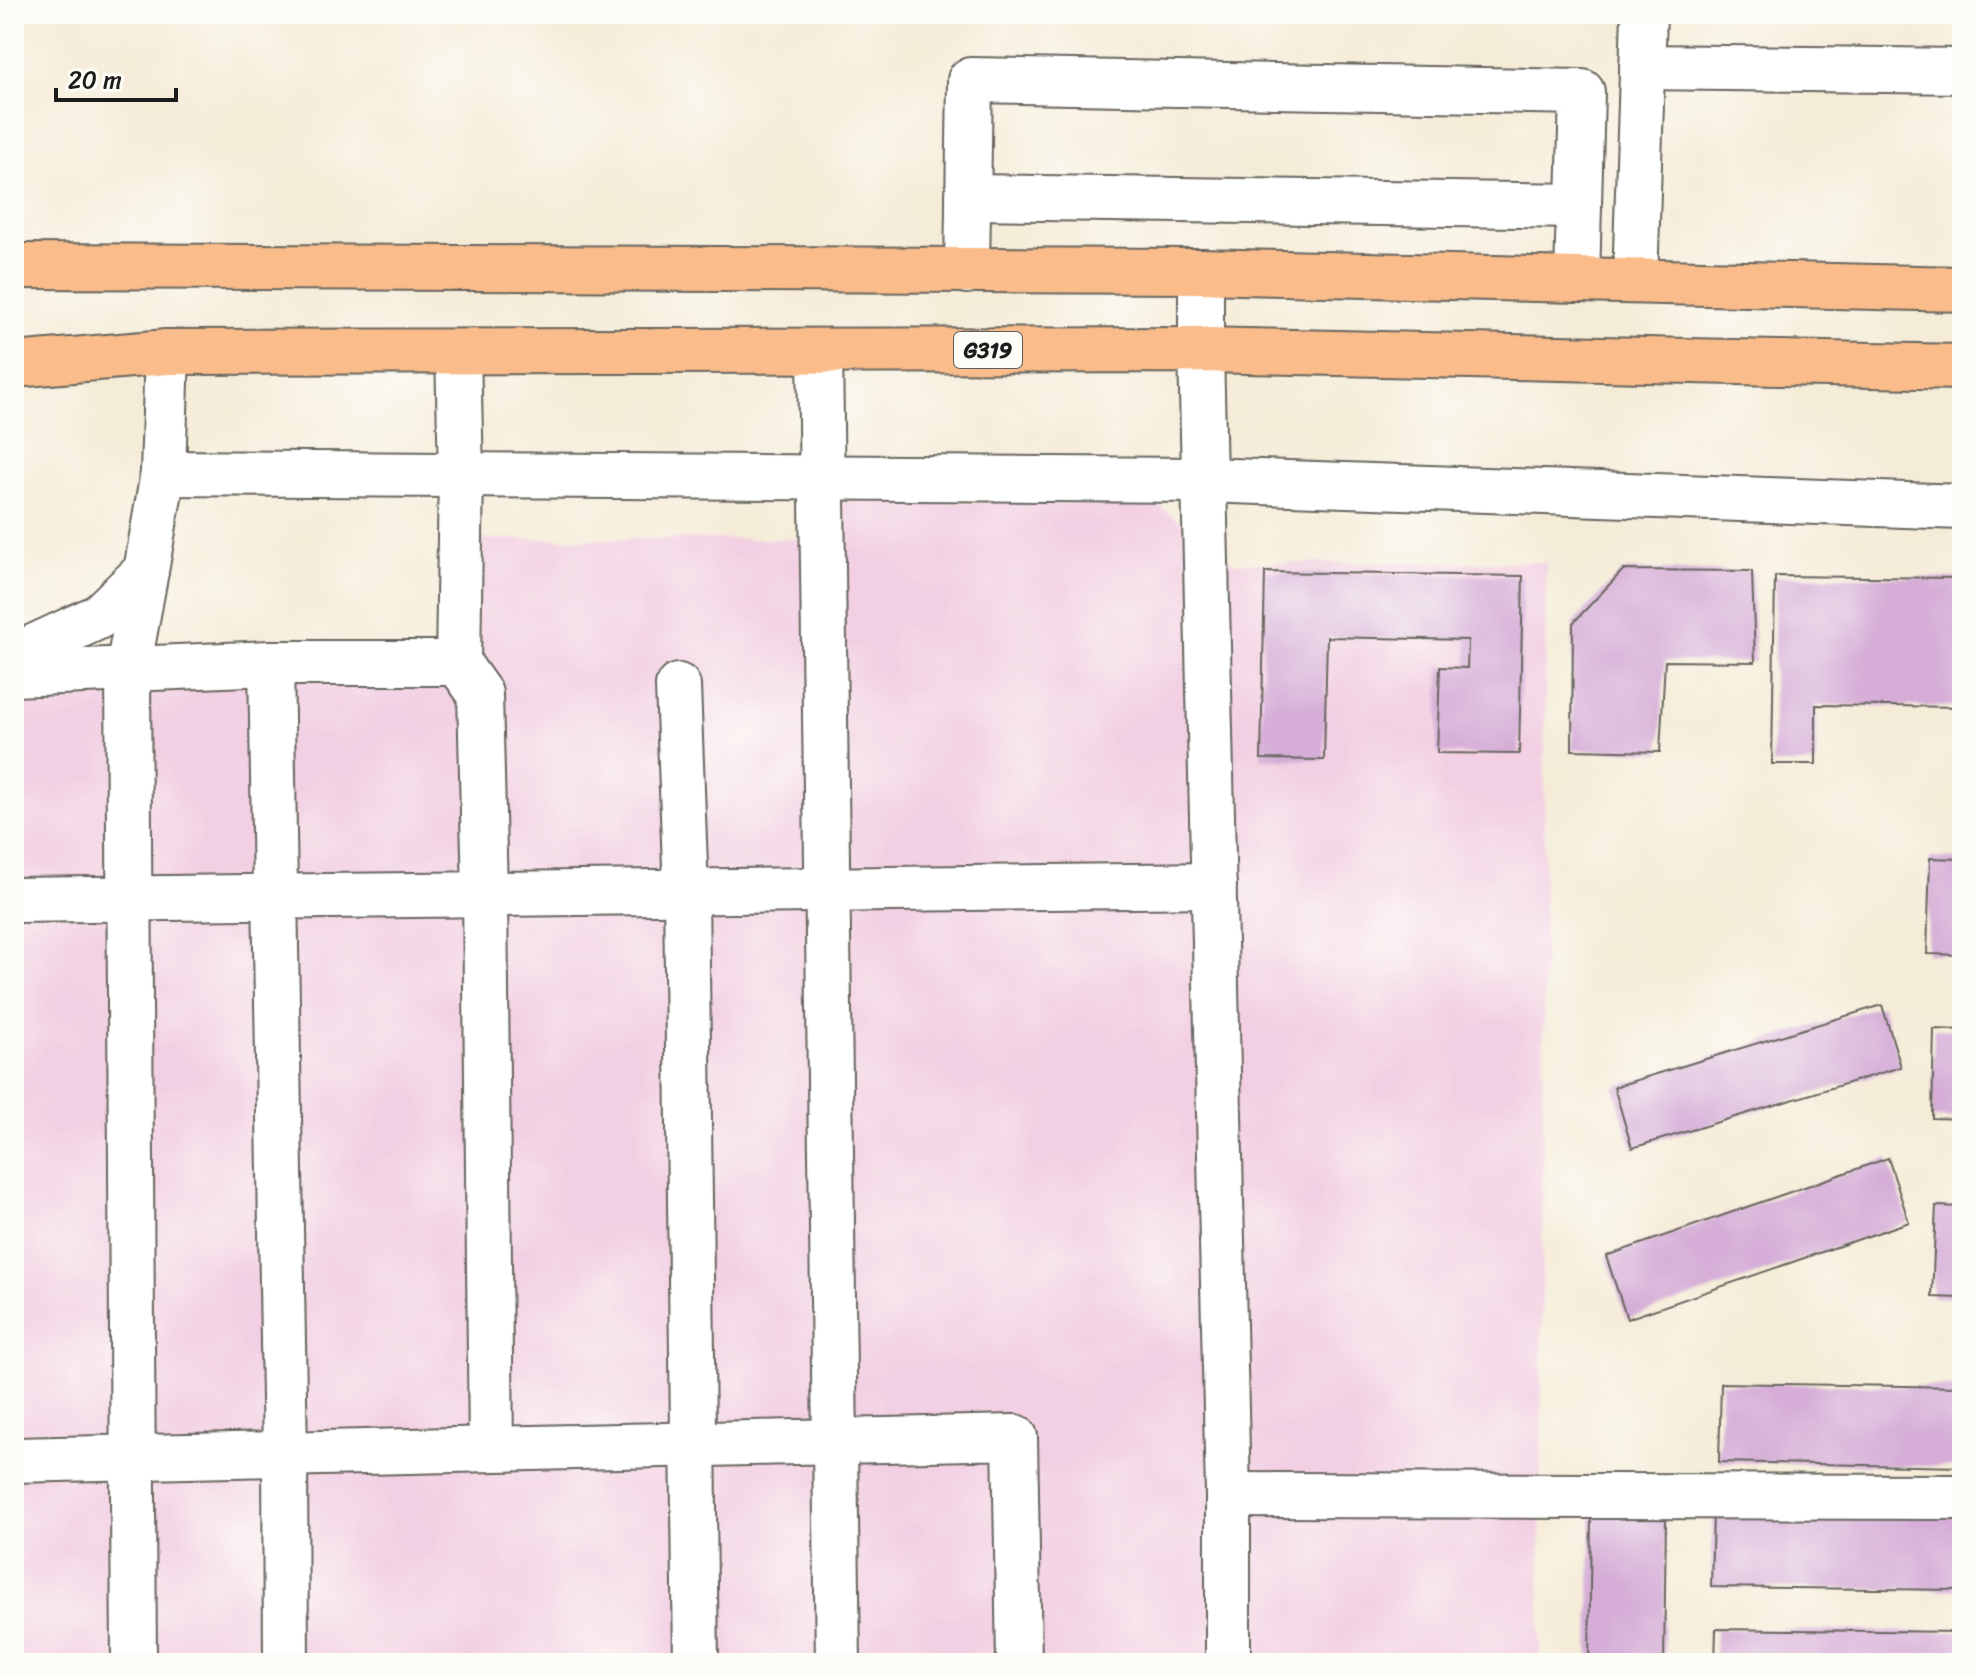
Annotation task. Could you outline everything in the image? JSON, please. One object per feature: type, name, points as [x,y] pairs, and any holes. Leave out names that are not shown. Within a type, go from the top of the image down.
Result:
[{"type":"main road","points":[[14,266],[1201,271],[1962,289]]},
{"type":"main road","name":"G319","points":[[14,365],[167,352],[1201,350],[1962,367]]},
{"type":"street","points":[[1635,281],[1644,14]]},
{"type":"street","points":[[1642,67],[1962,71]]},
{"type":"street","points":[[967,271],[970,80],[985,80],[1582,92],[1577,280]]},
{"type":"street","points":[[968,197],[1579,206]]},
{"type":"street","points":[[1201,271],[1228,1495],[1228,1663]]},
{"type":"street","points":[[820,351],[838,1663]]},
{"type":"street","points":[[134,1663],[128,669],[163,473],[167,352]]},
{"type":"street","points":[[458,352],[461,475],[458,663],[480,694],[491,1449]]},
{"type":"street","points":[[163,473],[1204,480],[1962,507]]},
{"type":"street","points":[[14,656],[98,617],[146,571]]},
{"type":"street","points":[[14,674],[271,663],[458,663]]},
{"type":"street","points":[[271,663],[286,1663]]},
{"type":"street","points":[[678,686],[686,892],[696,1663]]},
{"type":"street","points":[[14,900],[1214,885]]},
{"type":"street","points":[[14,1460],[1015,1437],[1019,1663]]},
{"type":"street","points":[[1228,1495],[1962,1497]]},
{"type":"shaded area","points":[[810,501],[1157,504],[1235,563],[1546,562],[1540,1663],[14,1663],[14,688],[451,674],[451,539],[809,539]]},
{"type":"building","points":[[1623,570],[1752,571],[1755,662],[1665,661],[1660,752],[1572,750],[1573,623]]},
{"type":"building","points":[[1265,572],[1523,576],[1519,754],[1437,753],[1440,667],[1467,668],[1468,640],[1327,637],[1324,760],[1261,759]]},
{"type":"building","points":[[1775,576],[1962,578],[1962,707],[1816,705],[1816,764],[1772,764]]},
{"type":"building","points":[[1930,858],[1962,859],[1962,955],[1927,954]]},
{"type":"building","points":[[1882,1005],[1901,1067],[1632,1148],[1614,1087]]},
{"type":"building","points":[[1934,1029],[1962,1030],[1962,1119],[1932,1118]]},
{"type":"building","points":[[1888,1158],[1909,1222],[1627,1319],[1606,1256]]},
{"type":"building","points":[[1936,1206],[1962,1207],[1962,1298],[1932,1297]]},
{"type":"building","points":[[1721,1383],[1962,1387],[1962,1467],[1719,1462]]},
{"type":"building","points":[[1713,1512],[1962,1515],[1962,1590],[1711,1587]]},
{"type":"building","points":[[1591,1515],[1666,1516],[1664,1663],[1589,1663]]},
{"type":"building","points":[[1716,1629],[1962,1632],[1962,1663],[1715,1663]]}]
